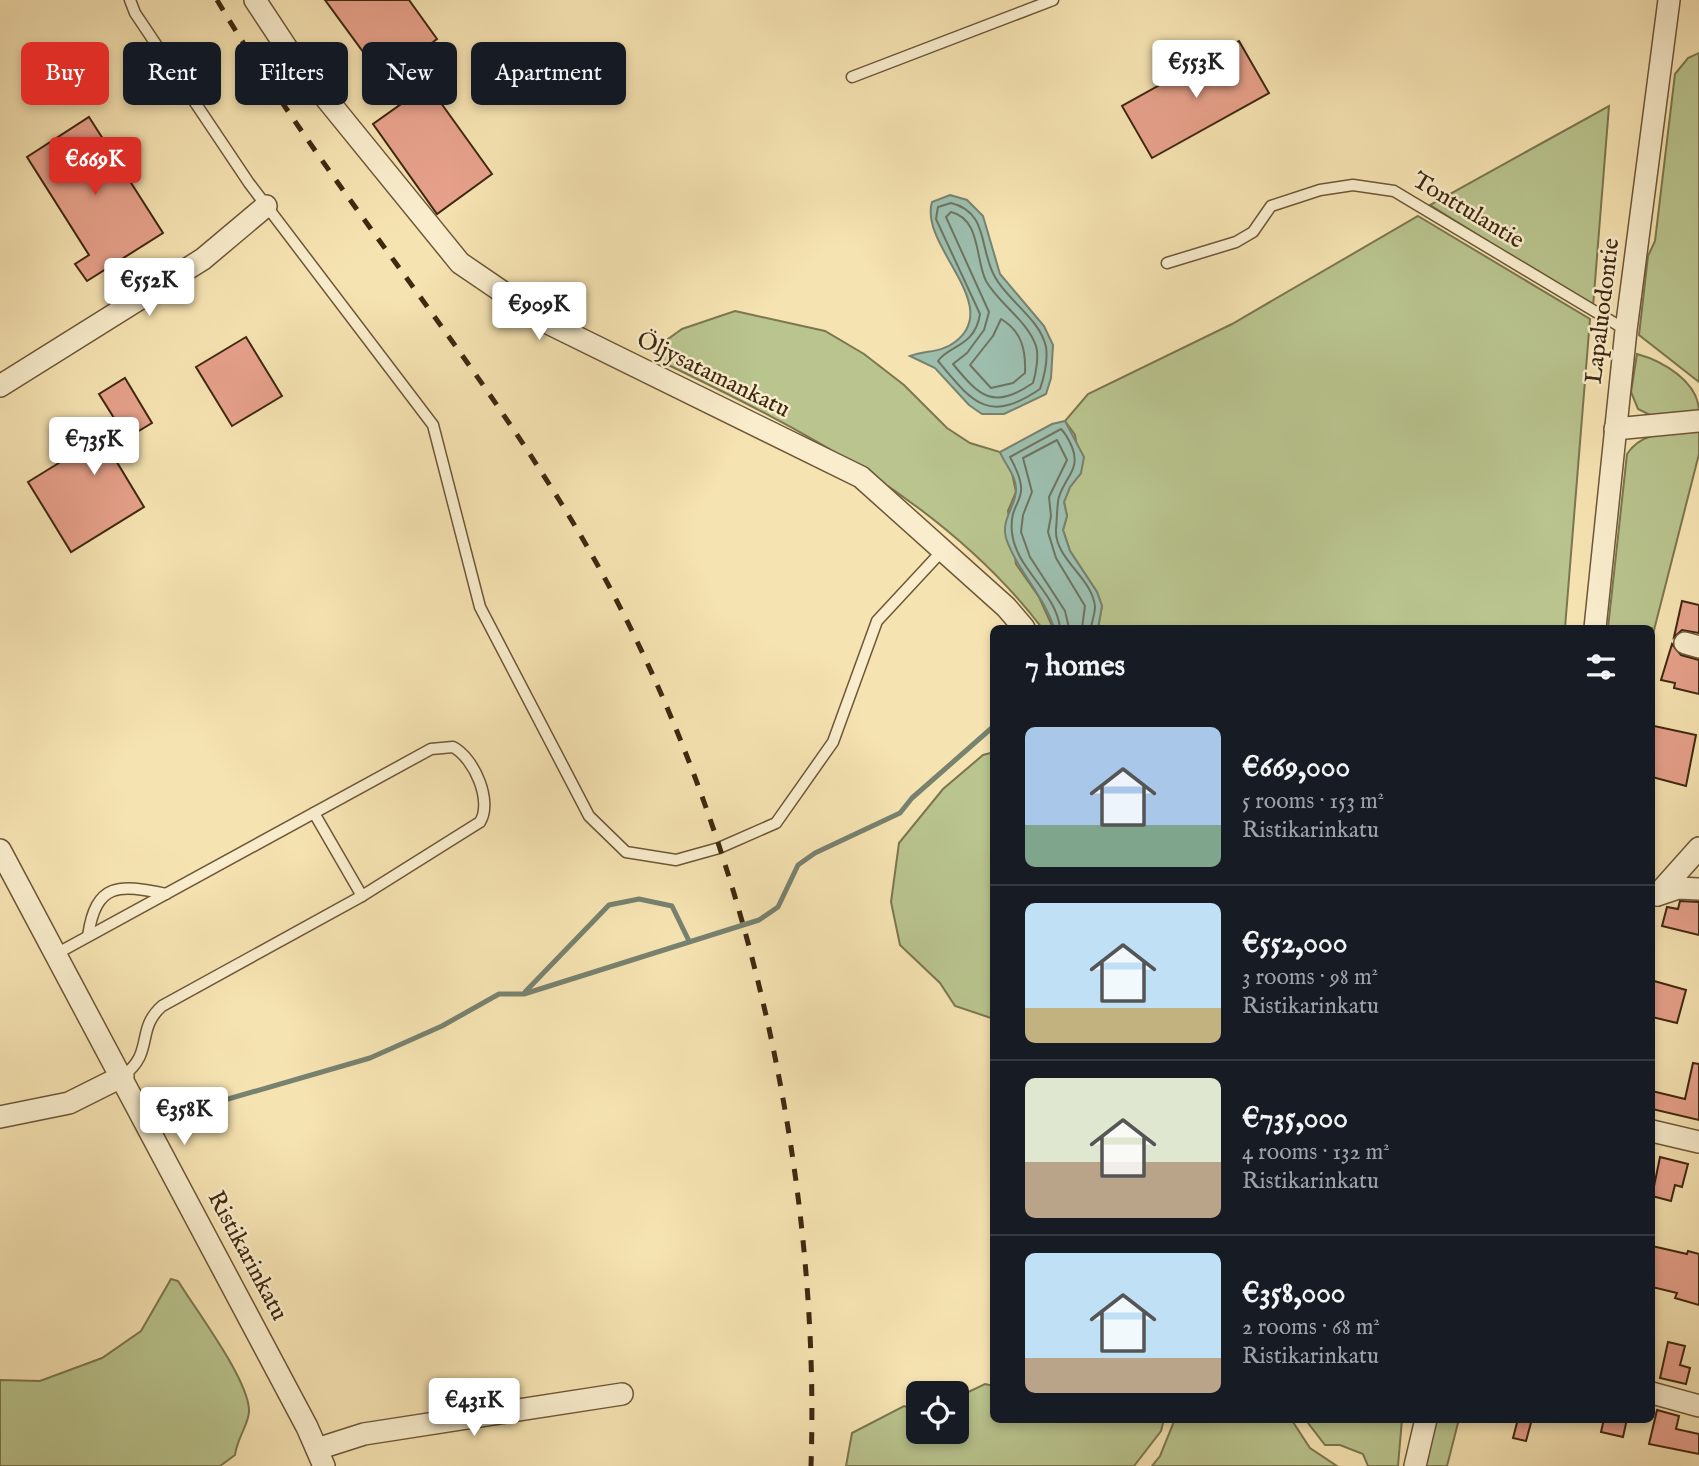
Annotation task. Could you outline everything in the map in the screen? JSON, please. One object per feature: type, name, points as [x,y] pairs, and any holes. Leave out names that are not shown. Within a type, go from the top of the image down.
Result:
[{"type":"street","name":"Öljysatamankatu","points":[[255,0],[294,59],[460,262],[548,323],[861,477],[1006,607],[1021,625]]},
{"type":"street","name":"Lapaluodontie","points":[[1595,625],[1626,330],[1669,0]]},
{"type":"street","points":[[0,386],[203,259],[266,206]]},
{"type":"street","points":[[1615,429],[1699,421]]},
{"type":"street","points":[[1655,895],[1699,848]]},
{"type":"street","name":"Ristikarinkatu","points":[[0,850],[123,1076],[320,1458]]},
{"type":"street","points":[[1655,895],[1678,888],[1699,888]]},
{"type":"street","points":[[0,1117],[69,1103],[123,1076]]},
{"type":"street","points":[[1655,1132],[1699,1142]]},
{"type":"street","points":[[320,1458],[364,1434],[622,1394]]},
{"type":"street","points":[[1655,1394],[1699,1405]]},
{"type":"street","points":[[1415,1466],[1425,1423]]},
{"type":"lane","points":[[130,0],[142,24],[266,206],[433,425],[481,607],[589,816],[626,852],[676,860],[719,848],[776,822],[833,742],[877,621],[942,551]]},
{"type":"lane","points":[[852,77],[1053,0]]},
{"type":"lane","name":"Tonttulantie","points":[[1167,263],[1236,243],[1253,232],[1271,206],[1320,190],[1353,185],[1367,187],[1394,191],[1626,330]]},
{"type":"lane","points":[[56,954],[431,749],[453,747],[464,755],[485,797],[484,814],[480,822],[362,896],[162,1006],[148,1021],[141,1060],[123,1076]]},
{"type":"lane","points":[[314,813],[362,896]]},
{"type":"lane","points":[[89,936],[96,902],[111,890],[129,887],[166,894]]},
{"type":"green space","points":[[1699,53],[1699,382],[1639,335],[1648,256],[1655,241],[1675,74],[1688,58]]},
{"type":"green space","points":[[1609,106],[1593,307],[1430,205]]},
{"type":"green space","points":[[1418,216],[1590,319],[1565,625],[1099,625],[1102,606],[1097,592],[1070,551],[1063,530],[1067,516],[1064,502],[1070,487],[1081,473],[1075,435],[1065,421],[1088,394],[1232,324]]},
{"type":"green space","points":[[735,311],[825,331],[864,354],[904,385],[947,428],[970,443],[1000,452],[1012,473],[1016,492],[1008,511],[1016,564],[1039,597],[1052,625],[1039,625],[1003,583],[961,542],[915,505],[866,472],[764,413],[658,360],[657,347],[682,329]]},
{"type":"green space","points":[[1637,354],[1678,374],[1693,391],[1699,412],[1654,417],[1638,409],[1631,392]]},
{"type":"green space","points":[[1699,430],[1699,454],[1655,626],[1608,625],[1627,454],[1641,441],[1669,433]]},
{"type":"green space","points":[[990,753],[990,1018],[955,1006],[940,983],[900,945],[891,902],[899,843],[943,789],[983,755]]},
{"type":"green space","points":[[171,1279],[178,1281],[220,1345],[246,1397],[249,1415],[235,1455],[220,1466],[0,1466],[0,1380],[40,1381],[102,1358],[141,1331]]},
{"type":"green space","points":[[985,1384],[990,1385],[990,1423],[1163,1423],[1161,1431],[1134,1466],[846,1466],[852,1433],[904,1406],[906,1444],[969,1444],[969,1392]]},
{"type":"green space","points":[[1173,1423],[1294,1423],[1310,1448],[1337,1466],[1152,1466],[1160,1456]]},
{"type":"green space","points":[[1308,1423],[1402,1423],[1398,1466],[1368,1466],[1363,1454],[1340,1445],[1325,1445]]},
{"type":"green space","points":[[1435,1423],[1458,1423],[1447,1466],[1425,1466]]},
{"type":"water","points":[[950,195],[967,200],[983,216],[1000,274],[1044,326],[1053,345],[1051,378],[1046,394],[1004,414],[982,414],[969,405],[935,368],[910,356],[950,346],[968,327],[970,311],[966,293],[937,237],[931,219],[932,202]]},
{"type":"water","points":[[1065,421],[1084,457],[1081,473],[1070,487],[1064,502],[1067,516],[1063,530],[1070,551],[1097,592],[1102,606],[1099,625],[1053,625],[1006,538],[1005,525],[1016,486],[1000,452],[1052,424]]},
{"type":"building","points":[[325,0],[409,0],[437,39],[433,42],[362,42],[362,50]]},
{"type":"building","points":[[1239,41],[1269,93],[1152,158],[1122,106]]},
{"type":"building","points":[[400,105],[442,105],[492,174],[437,214],[373,124]]},
{"type":"building","points":[[89,117],[163,233],[87,281],[75,264],[89,255],[27,157]]},
{"type":"building","points":[[246,337],[282,396],[232,426],[196,367]]},
{"type":"building","points":[[125,378],[152,423],[109,449],[144,507],[71,552],[28,482],[119,426],[99,394]]},
{"type":"building","points":[[1682,601],[1699,605],[1699,633],[1682,630],[1674,637]]},
{"type":"building","points":[[1672,644],[1681,655],[1699,660],[1699,694],[1674,688],[1675,683],[1661,680]]},
{"type":"building","points":[[1655,726],[1696,735],[1686,786],[1655,778]]},
{"type":"building","points":[[1680,901],[1699,902],[1699,935],[1662,926],[1667,907],[1678,909]]},
{"type":"building","points":[[1655,981],[1686,990],[1677,1023],[1655,1018]]},
{"type":"building","points":[[1693,1063],[1699,1064],[1699,1120],[1655,1110],[1655,1092],[1685,1099]]},
{"type":"building","points":[[1660,1157],[1688,1164],[1682,1187],[1675,1185],[1671,1201],[1655,1197]]},
{"type":"building","points":[[1655,1247],[1699,1254],[1699,1305],[1675,1298],[1677,1293],[1655,1288]]},
{"type":"building","points":[[1668,1342],[1685,1346],[1680,1365],[1690,1368],[1686,1384],[1660,1378]]},
{"type":"building","points":[[1657,1410],[1679,1416],[1676,1429],[1699,1434],[1699,1454],[1649,1444]]},
{"type":"building","points":[[1517,1423],[1531,1423],[1526,1441],[1513,1438]]},
{"type":"building","points":[[1603,1423],[1626,1423],[1623,1437],[1601,1432]]},
{"type":"waterway","points":[[197,1108],[370,1058],[442,1026],[499,994],[524,994],[759,920],[778,907],[798,865],[815,853],[900,813],[912,798],[990,730]]},
{"type":"waterway","points":[[525,992],[609,905],[639,899],[672,906],[689,941]]},
{"type":"railway","points":[[217,0],[300,128],[477,376],[561,503],[621,610],[674,724],[718,843],[754,967],[782,1092],[801,1218],[810,1344],[811,1466]]}]
